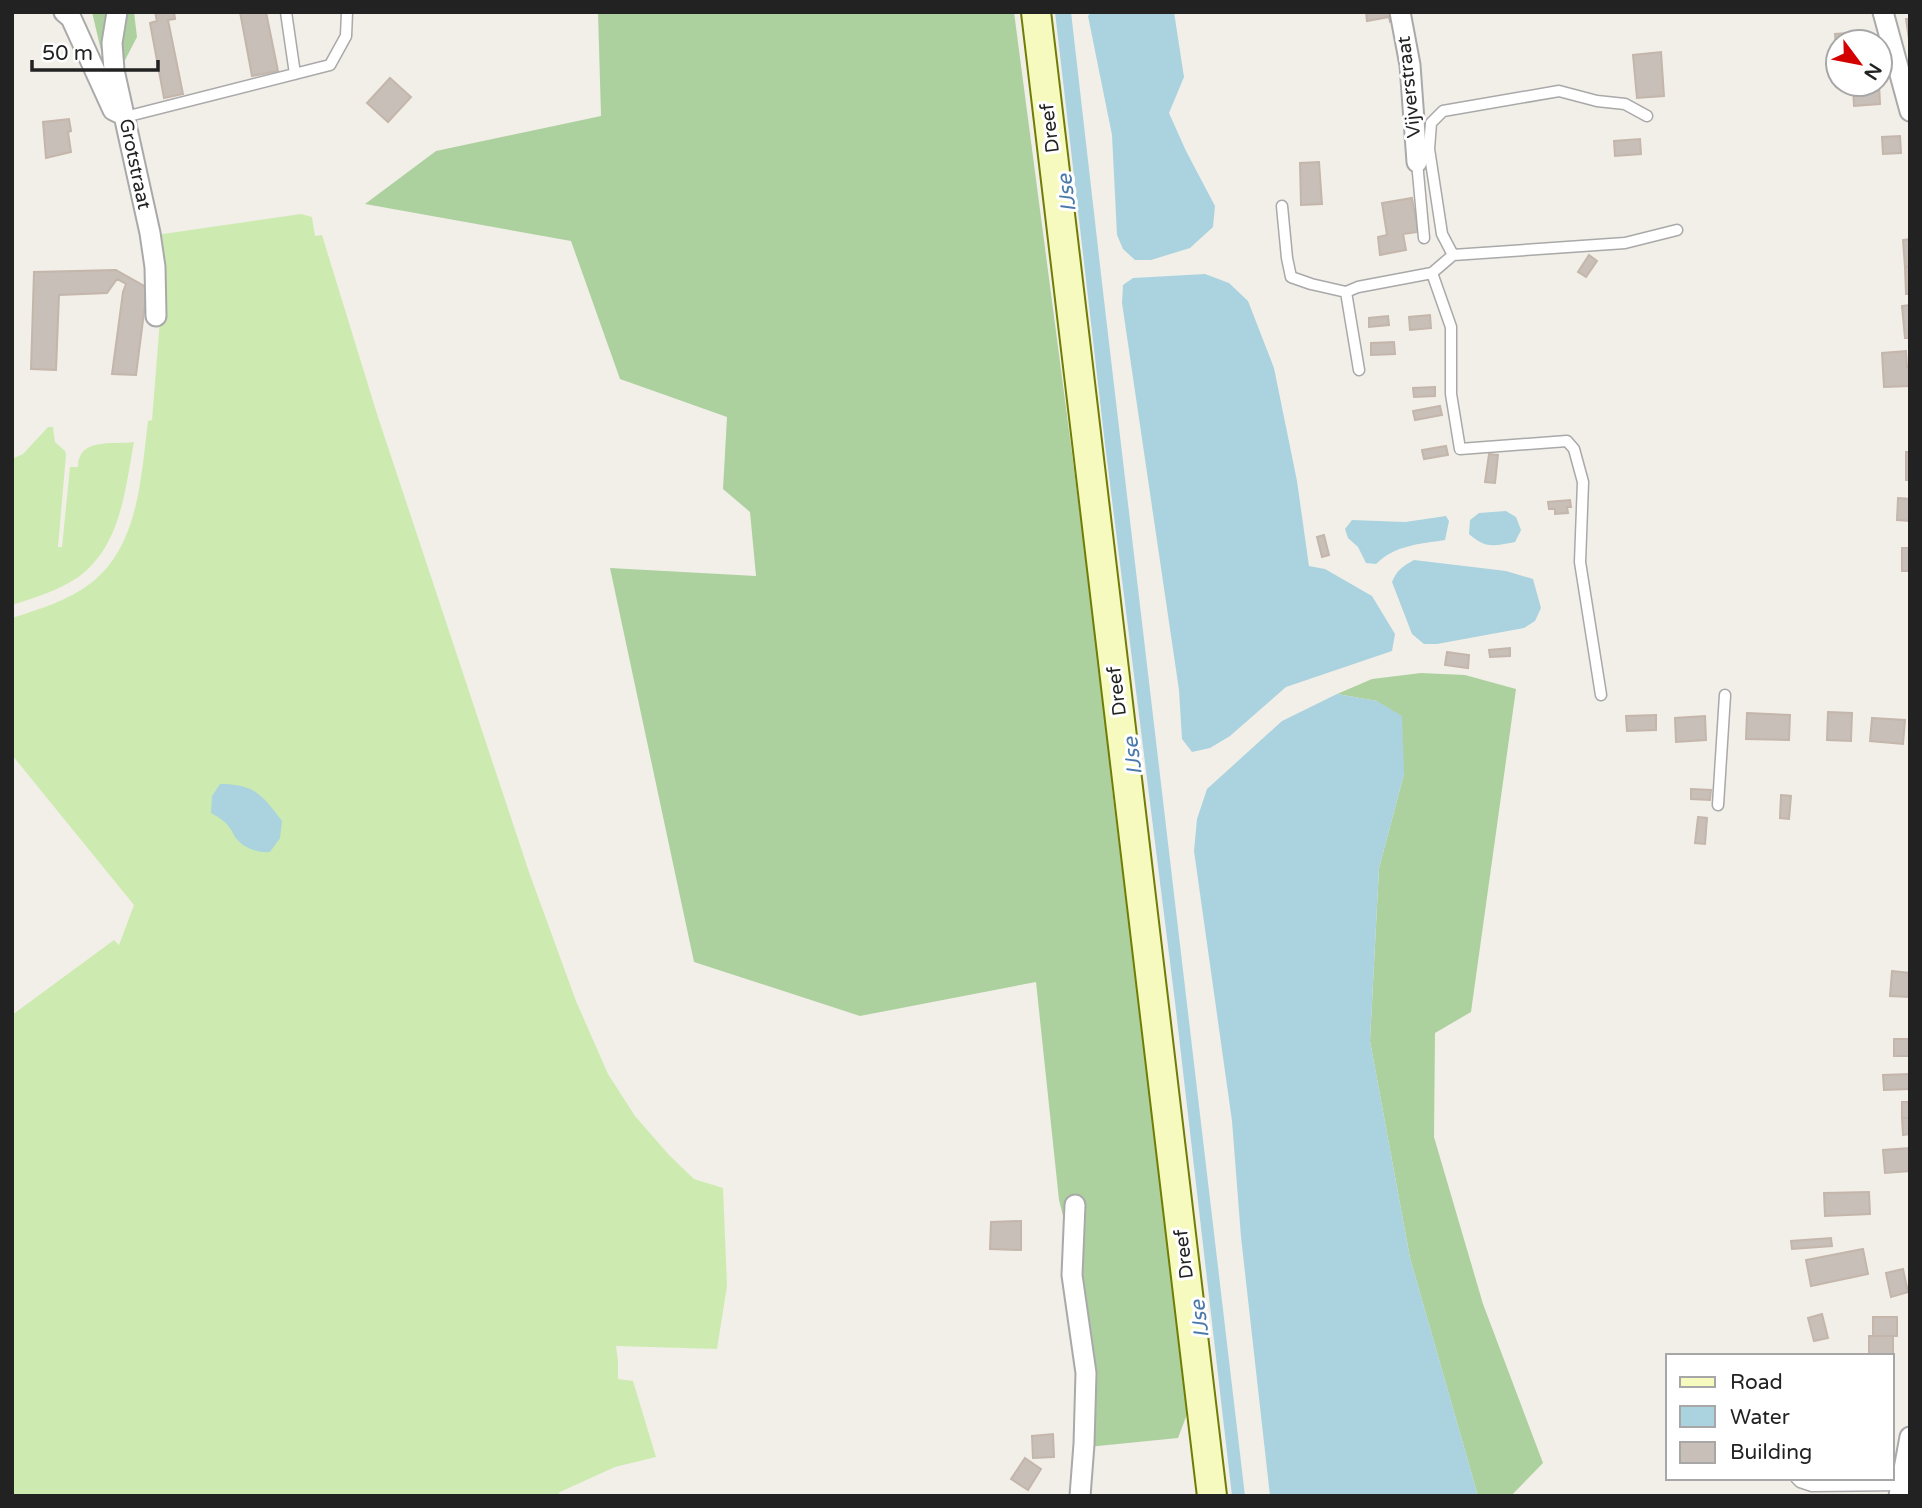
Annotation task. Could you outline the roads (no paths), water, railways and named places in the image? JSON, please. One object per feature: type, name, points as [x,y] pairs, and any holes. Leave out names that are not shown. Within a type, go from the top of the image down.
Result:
[{"type":"main road","name":"Dreef","points":[[1036,12],[1212,1496]]},
{"type":"street","points":[[64,12],[71,18],[114,110],[125,117]]},
{"type":"street","name":"Grotstraat","points":[[117,12],[113,43],[114,70],[150,233],[155,267],[156,316]]},
{"type":"street","name":"Vijverstraat","points":[[1400,12],[1410,65],[1417,162]]},
{"type":"street","points":[[1883,12],[1910,111]]},
{"type":"street","points":[[1075,1205],[1072,1275],[1086,1373],[1080,1496]]},
{"type":"street","points":[[1900,1490],[1910,1437]]},
{"type":"lane","points":[[286,12],[296,74]]},
{"type":"lane","points":[[125,117],[330,65],[346,36],[347,12]]},
{"type":"lane","points":[[1453,255],[1442,234],[1429,149],[1431,123],[1443,111],[1559,92],[1625,104],[1647,116]]},
{"type":"lane","points":[[1417,162],[1424,238]]},
{"type":"lane","points":[[1282,206],[1287,258],[1292,277],[1346,292],[1358,287],[1432,273],[1453,255],[1625,243],[1677,230]]},
{"type":"lane","points":[[1432,273],[1451,327],[1451,394],[1460,449],[1567,441],[1574,449],[1583,482],[1580,562],[1601,695]]},
{"type":"lane","points":[[1346,292],[1359,370]]},
{"type":"lane","points":[[1718,806],[1726,695]]},
{"type":"lane","points":[[1798,1480],[1812,1486],[1900,1490]]},
{"type":"water","points":[[1055,12],[1071,12],[1245,1496],[1232,1496]]},
{"type":"water","points":[[1091,12],[1174,12],[1184,77],[1169,113],[1215,206],[1213,227],[1190,248],[1151,260],[1135,260],[1123,249],[1117,235],[1112,135],[1088,16]]},
{"type":"water","points":[[1205,274],[1229,283],[1248,301],[1274,368],[1297,481],[1309,566],[1325,569],[1372,596],[1395,634],[1392,651],[1286,687],[1230,736],[1210,748],[1192,752],[1182,739],[1179,690],[1122,303],[1123,285],[1133,278]]},
{"type":"water","points":[[1506,511],[1516,517],[1521,530],[1515,542],[1490,545],[1469,534],[1470,520],[1479,513]]},
{"type":"water","points":[[1446,516],[1449,521],[1445,540],[1400,549],[1376,564],[1366,563],[1358,547],[1348,538],[1345,529],[1352,520],[1405,522]]},
{"type":"water","points":[[1414,560],[1506,571],[1533,579],[1541,608],[1535,621],[1524,628],[1424,644],[1412,634],[1392,582],[1401,569]]},
{"type":"water","points":[[1337,694],[1377,701],[1402,716],[1404,774],[1379,868],[1370,1041],[1410,1258],[1478,1496],[1270,1496],[1241,1237],[1232,1121],[1194,851],[1197,819],[1207,789],[1282,721]]},
{"type":"water","points":[[220,784],[242,786],[257,793],[282,821],[280,838],[270,852],[246,847],[225,823],[211,813],[212,796]]},
{"type":"water label","name":"IJse","points":[[1067,193]]},
{"type":"water label","name":"IJse","points":[[1133,756]]},
{"type":"water label","name":"IJse","points":[[1200,1319]]}]
